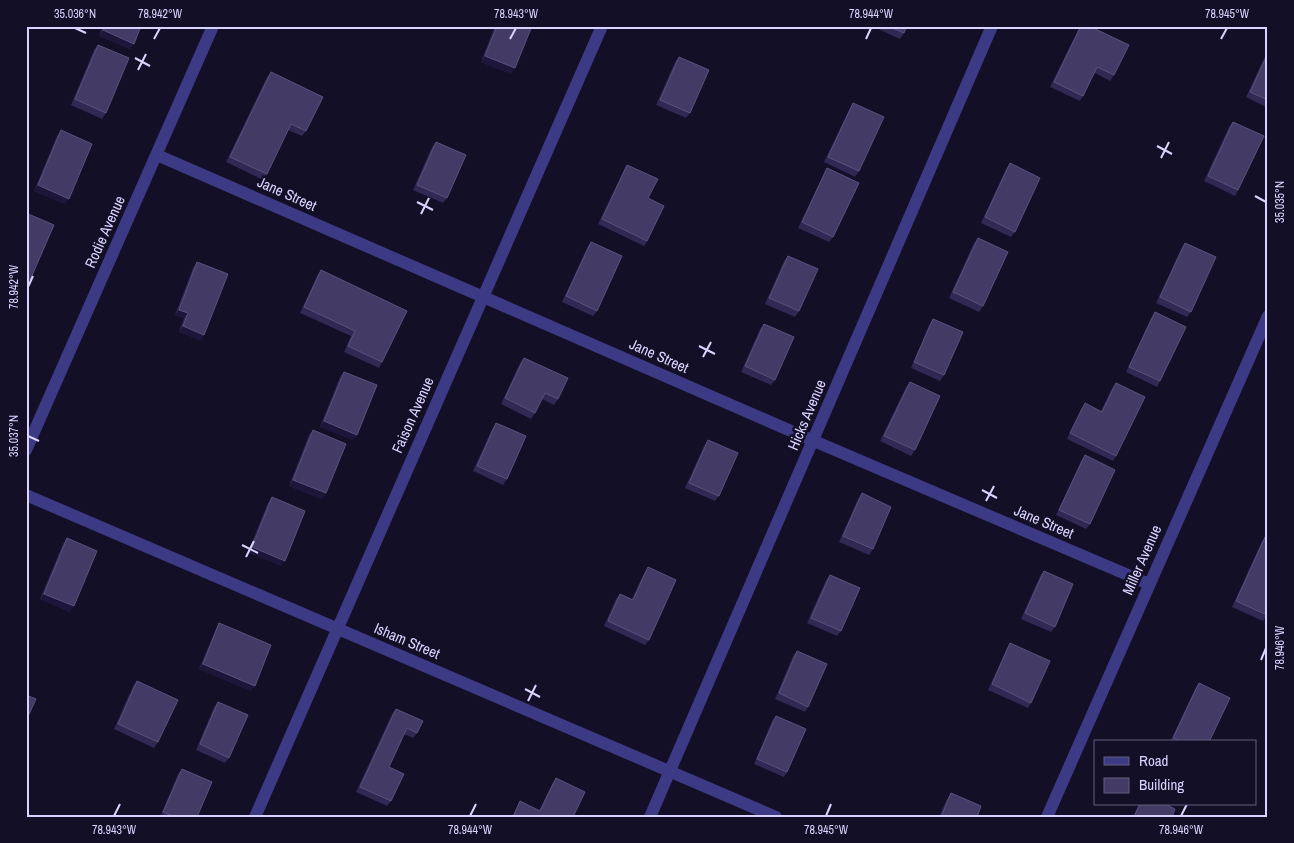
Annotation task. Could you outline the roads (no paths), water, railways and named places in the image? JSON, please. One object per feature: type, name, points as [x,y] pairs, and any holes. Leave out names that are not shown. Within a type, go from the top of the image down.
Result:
[{"type":"street","name":"Rodie Avenue","points":[[26,450],[213,26]]},
{"type":"street","name":"Faison Avenue","points":[[255,817],[602,26]]},
{"type":"street","name":"Hicks Avenue","points":[[650,817],[992,26]]},
{"type":"street","name":"Jane Street","points":[[157,155],[814,441],[1149,584]]},
{"type":"street","name":"Miller Avenue","points":[[1047,817],[1268,316]]},
{"type":"street","name":"Isham Street","points":[[26,495],[776,817]]}]
